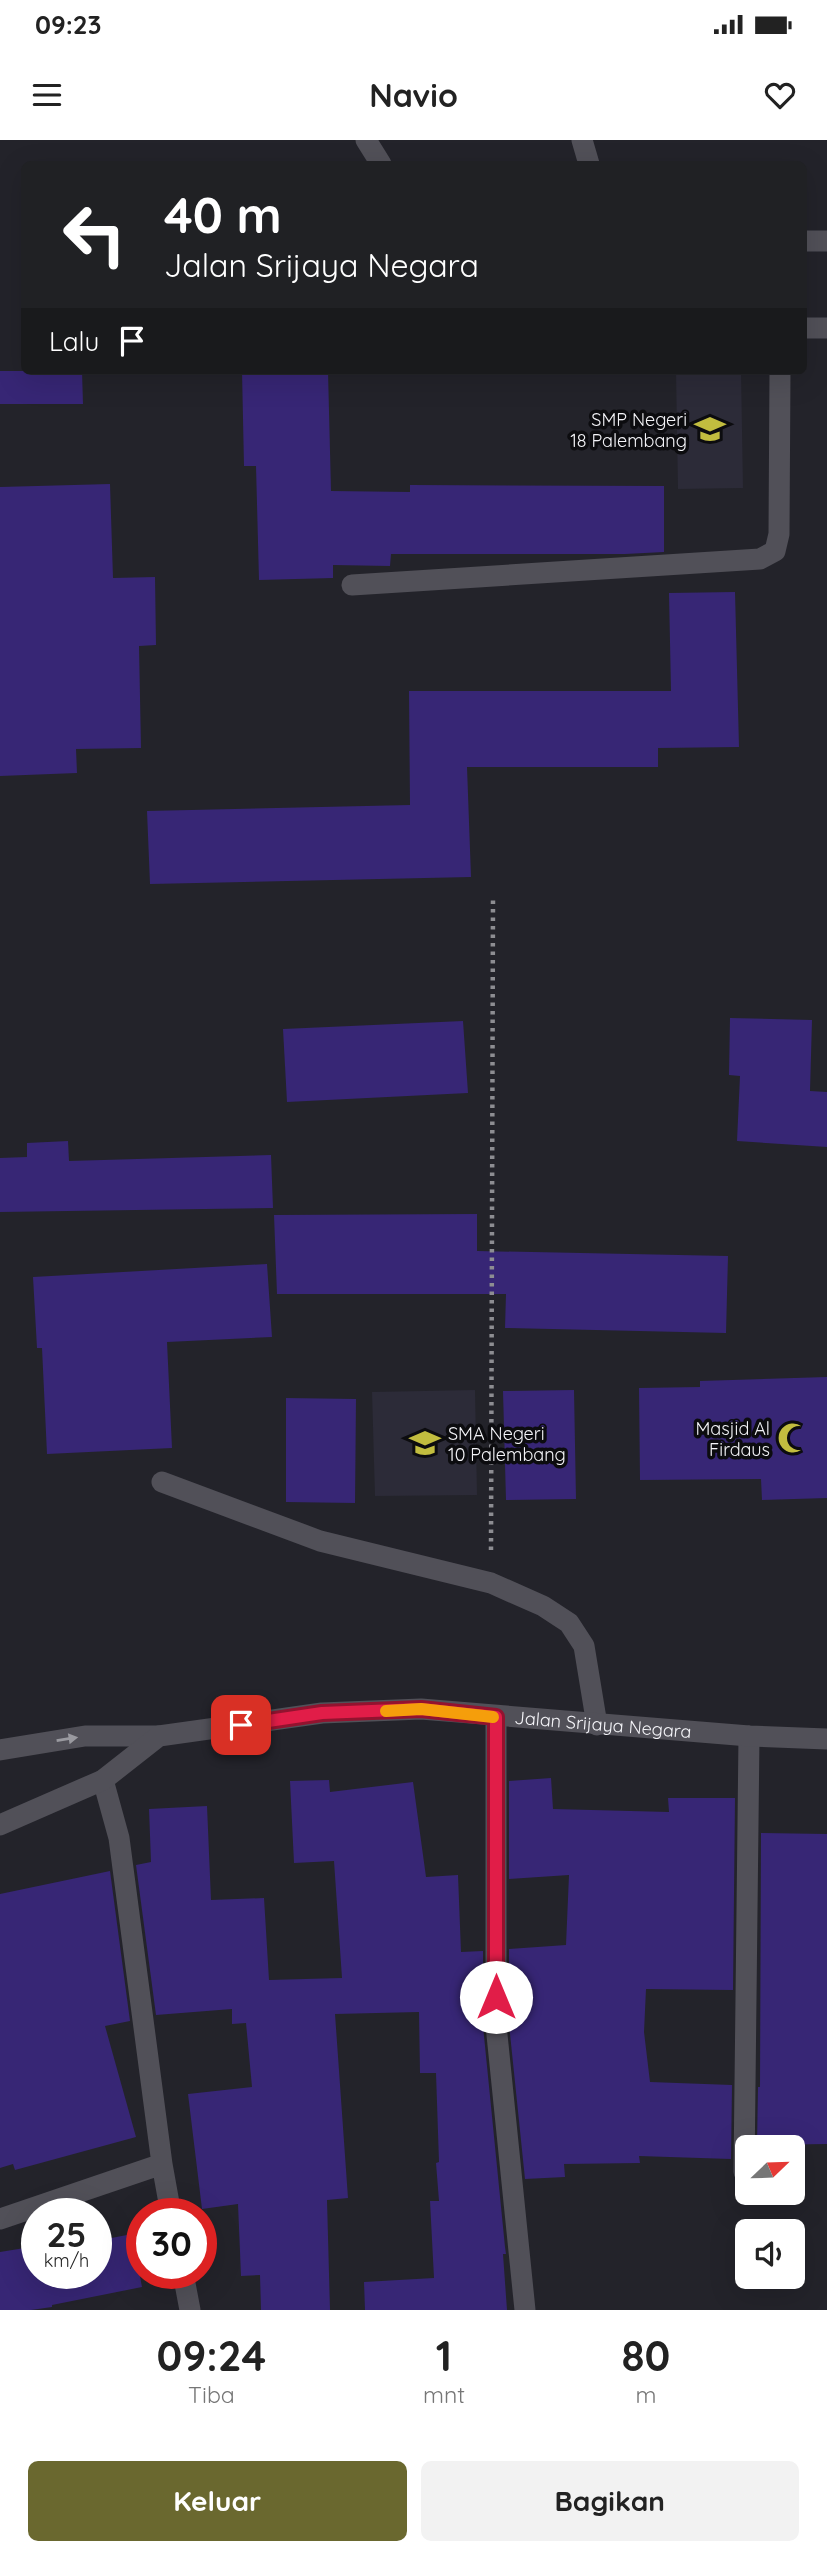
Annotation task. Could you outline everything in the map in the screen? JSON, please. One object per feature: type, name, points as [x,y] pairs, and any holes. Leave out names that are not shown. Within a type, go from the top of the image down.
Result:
[{"type":"street","points":[[366,140],[379,161]]},
{"type":"street","points":[[582,140],[588,161]]},
{"type":"street","points":[[807,241],[827,241]]},
{"type":"street","points":[[807,328],[827,328]]},
{"type":"street","points":[[352,585],[760,559],[775,551],[779,534],[780,375]]},
{"type":"street","points":[[162,1482],[320,1541],[491,1583],[543,1606],[569,1623],[584,1646],[597,1725]]},
{"type":"street","name":"Jalan Srijaya Negara","points":[[0,1749],[85,1736],[159,1736],[322,1713],[421,1709],[749,1737],[827,1739]]},
{"type":"street","points":[[496,1717],[496,2025],[525,2310]]},
{"type":"street","points":[[0,1825],[103,1780],[159,1736]]},
{"type":"street","points":[[744,2135],[749,1737]]},
{"type":"street","points":[[103,1780],[119,1838],[169,2198]]},
{"type":"street","points":[[0,2219],[162,2164]]},
{"type":"street","points":[[186,2289],[190,2310]]},
{"type":"path","points":[[491,1583],[493,899]]},
{"type":"shaded area","name":"SMP Negeri 18 Palembang","points":[[676,375],[741,375],[743,488],[678,489]]},
{"type":"shaded area","name":"SMA Negeri 10 Palembang","points":[[475,1390],[477,1495],[375,1496],[372,1392]]},
{"type":"building","points":[[0,371],[21,371],[21,375],[82,375],[83,404],[0,404]]},
{"type":"building","points":[[242,375],[328,375],[331,491],[410,492],[410,485],[664,486],[664,552],[391,554],[390,566],[333,565],[333,578],[259,580],[256,466],[244,466]]},
{"type":"building","points":[[110,484],[113,578],[155,577],[156,645],[139,646],[141,748],[76,749],[77,773],[0,776],[0,487]]},
{"type":"building","points":[[735,592],[739,747],[658,748],[658,767],[467,767],[471,877],[150,884],[147,811],[410,805],[409,691],[671,691],[669,593]]},
{"type":"building","points":[[730,1018],[812,1020],[810,1091],[827,1092],[827,1147],[737,1141],[740,1076],[729,1075]]},
{"type":"building","points":[[463,1021],[468,1093],[287,1102],[283,1029]]},
{"type":"building","points":[[68,1141],[69,1161],[271,1155],[273,1208],[0,1212],[0,1158],[27,1157],[27,1143]]},
{"type":"building","points":[[477,1214],[477,1251],[728,1256],[726,1333],[505,1328],[506,1294],[277,1294],[274,1215]]},
{"type":"building","points":[[267,1264],[272,1337],[167,1342],[172,1448],[47,1454],[42,1348],[37,1348],[33,1277]]},
{"type":"building","points":[[827,1377],[827,1498],[762,1500],[761,1479],[640,1480],[639,1388],[700,1387],[700,1381]]},
{"type":"building","points":[[574,1390],[576,1499],[506,1500],[503,1391]]},
{"type":"building","points":[[286,1398],[356,1399],[355,1503],[286,1502]]},
{"type":"building","points":[[551,1778],[553,1809],[669,1812],[668,1798],[735,1798],[733,1990],[646,1989],[644,2032],[650,2082],[732,2085],[731,2159],[639,2156],[640,2163],[564,2164],[565,2177],[525,2179],[509,2024],[509,1949],[566,1945],[569,1875],[509,1879],[509,1781]]},
{"type":"building","points":[[329,1780],[330,1792],[413,1782],[426,1877],[458,1875],[461,1952],[483,1951],[483,2026],[506,2254],[503,2254],[507,2310],[365,2310],[364,2282],[434,2278],[430,2201],[439,2201],[436,2163],[439,2162],[436,2073],[420,2073],[419,2012],[335,2014],[348,2198],[327,2200],[330,2310],[261,2310],[260,2275],[241,2276],[238,2204],[217,2207],[217,2198],[201,2198],[188,2094],[252,2087],[246,2023],[232,2024],[232,2009],[156,2015],[136,1865],[151,1862],[149,1809],[207,1806],[211,1900],[264,1898],[269,1980],[342,1978],[334,1861],[294,1863],[290,1781]]},
{"type":"building","points":[[761,1833],[827,1834],[827,2144],[805,2144],[805,2135],[757,2135],[760,2087]]},
{"type":"building","points":[[110,1871],[130,2021],[105,2026],[136,2137],[15,2170],[13,2164],[0,2168],[0,1894]]},
{"type":"building","points":[[126,2235],[126,2289],[132,2289],[52,2307],[0,2310],[0,2252],[21,2249],[21,2289],[112,2289],[112,2238]]},
{"type":"slow traffic","points":[[386,1711],[421,1709],[493,1717]]},
{"type":"place","name":"SMP Negeri 18 Palembang","points":[[710,429]]},
{"type":"place","name":"Masjid Al Firdaus","points":[[793,1438]]},
{"type":"place","name":"SMA Negeri 10 Palembang","points":[[425,1443]]},
{"type":"route","points":[[241,1725],[322,1713],[421,1709],[496,1717],[496,1997]]}]
